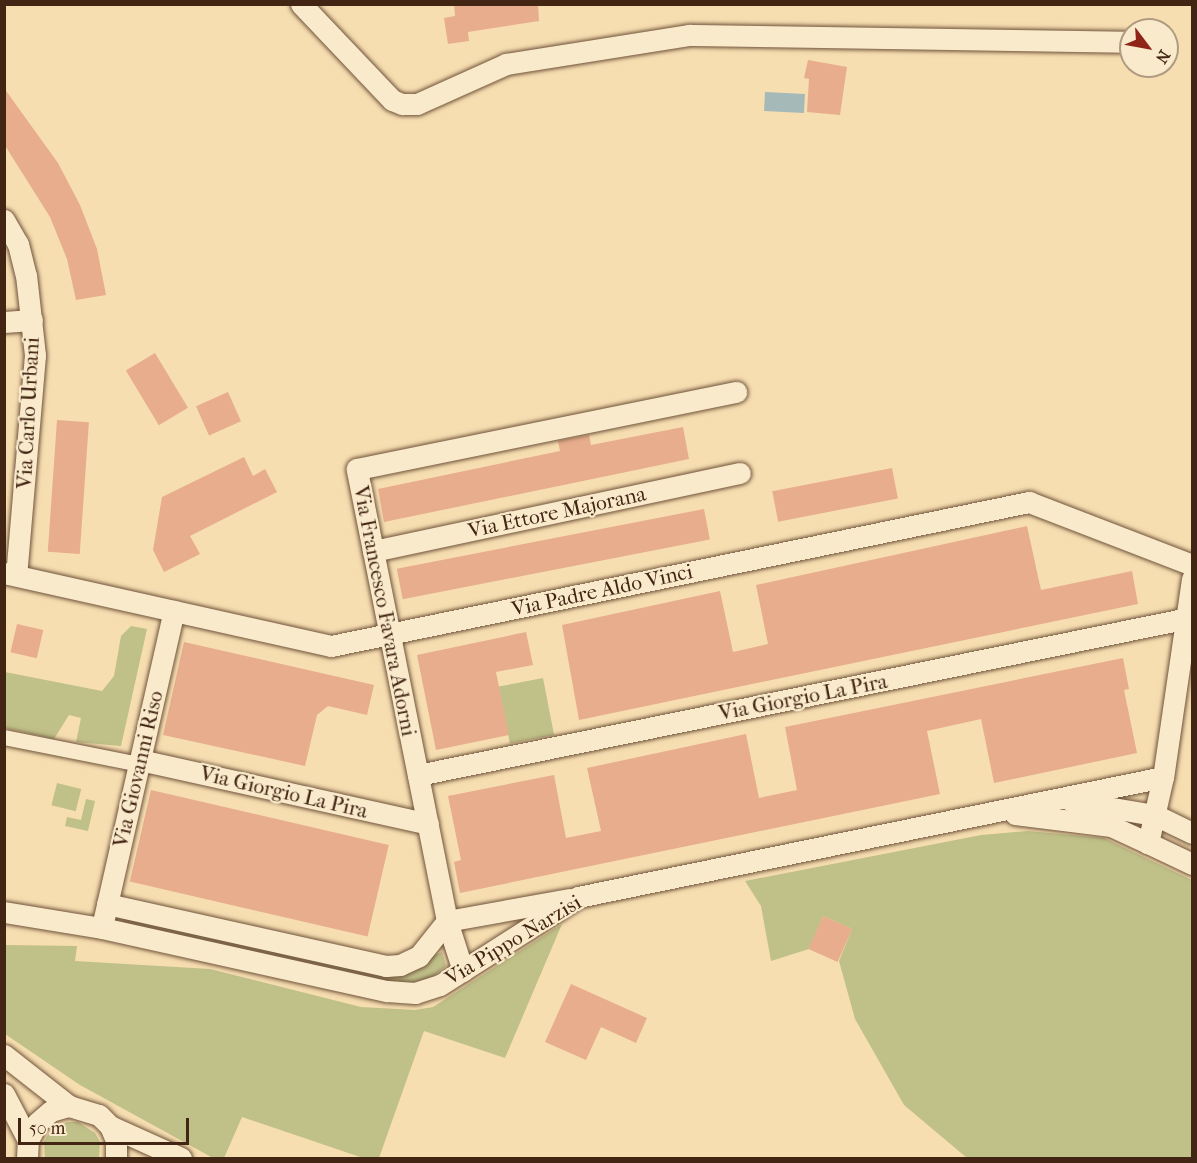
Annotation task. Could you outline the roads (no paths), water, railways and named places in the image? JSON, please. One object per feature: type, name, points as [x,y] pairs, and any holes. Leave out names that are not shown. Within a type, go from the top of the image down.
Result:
[{"type":"street","points":[[301,4],[392,100],[402,104],[417,104],[506,64],[690,35],[1119,42]]},
{"type":"street","name":"Via Carlo Urbani","points":[[4,220],[21,254],[32,320],[35,355],[10,574]]},
{"type":"street","points":[[4,322],[32,320]]},
{"type":"street","name":"Via Francesco Favara Adorni","points":[[463,971],[447,921],[357,469],[736,392]]},
{"type":"street","name":"Via Ettore Majorana","points":[[373,550],[740,473]]},
{"type":"street","name":"Via Padre Aldo Vinci","points":[[10,574],[331,646],[1029,502],[1192,565]]},
{"type":"street","points":[[1148,843],[1163,777],[1192,579]]},
{"type":"street","name":"Via Giovanni Riso","points":[[102,928],[174,611]]},
{"type":"street","name":"Via Giorgio La Pira","points":[[418,775],[1188,618]]},
{"type":"street","points":[[4,737],[139,762]]},
{"type":"street","name":"Via Giorgio La Pira","points":[[139,762],[428,824]]},
{"type":"street","name":"Via Pippo Narzisi","points":[[9,915],[102,928],[387,991],[415,993],[440,985],[578,897],[1163,777]]},
{"type":"street","points":[[1058,799],[1155,815],[1192,833]]},
{"type":"street","points":[[996,812],[1110,826],[1192,864]]},
{"type":"street","points":[[107,904],[386,966],[418,956],[447,921],[578,897]]},
{"type":"street","points":[[4,1055],[69,1106],[99,1115],[110,1126],[181,1158]]},
{"type":"street","points":[[4,1094],[28,1149]]},
{"type":"street","points":[[28,1149],[43,1116],[69,1106]]},
{"type":"street","points":[[110,1126],[116,1140],[116,1158]]}]
